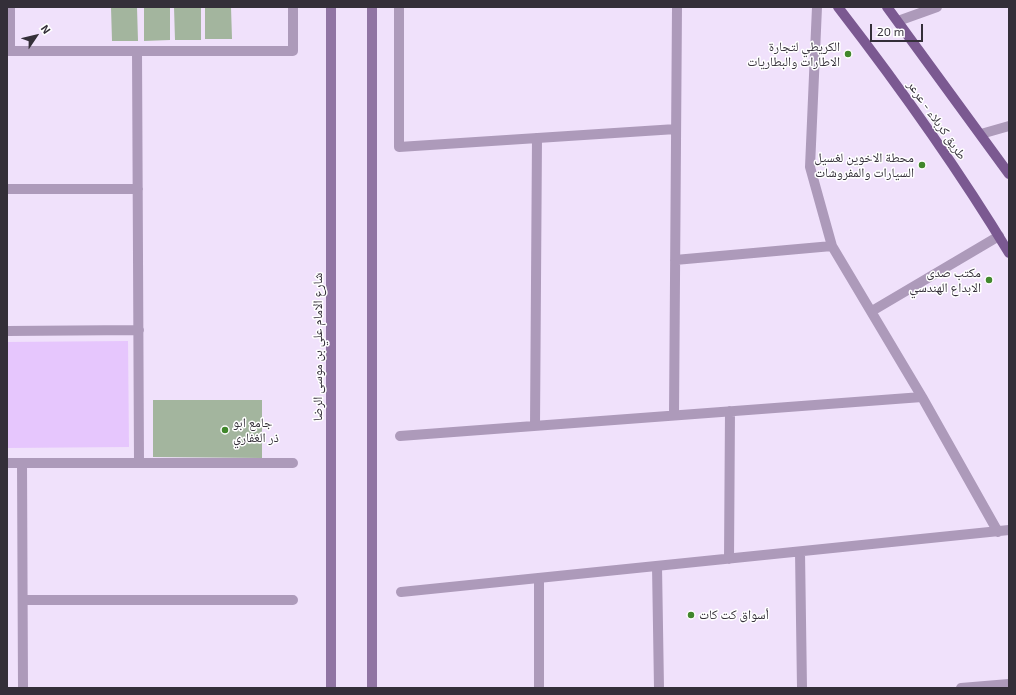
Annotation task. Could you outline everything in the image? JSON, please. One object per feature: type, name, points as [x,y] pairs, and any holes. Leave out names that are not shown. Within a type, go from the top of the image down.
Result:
[{"type":"main road","name":"شارع الامام علي بن موسى الرضا","points":[[331,7],[331,688]]},
{"type":"main road","points":[[372,7],[372,688]]},
{"type":"main road","name":"طريق كربلاء - عرعر","points":[[838,7],[908,100],[1009,252]]},
{"type":"main road","name":"طريق كربلاء - عرعر","points":[[887,7],[1009,174]]},
{"type":"street","points":[[10,7],[8,51],[293,51],[293,7]]},
{"type":"street","points":[[399,7],[399,147],[676,129]]},
{"type":"street","points":[[674,415],[677,7]]},
{"type":"street","points":[[816,7],[810,168],[832,246],[922,397],[998,532]]},
{"type":"street","points":[[898,21],[937,7]]},
{"type":"street","points":[[137,51],[139,463]]},
{"type":"street","points":[[981,134],[1009,126]]},
{"type":"street","points":[[535,426],[537,138]]},
{"type":"street","points":[[7,189],[138,189]]},
{"type":"street","points":[[872,311],[999,236]]},
{"type":"street","points":[[675,260],[832,246]]},
{"type":"street","points":[[7,331],[139,330]]},
{"type":"street","points":[[400,436],[922,397]]},
{"type":"street","points":[[729,559],[730,411]]},
{"type":"street","points":[[7,463],[293,463]]},
{"type":"street","points":[[22,463],[24,688]]},
{"type":"street","points":[[400,592],[1009,530]]},
{"type":"street","points":[[800,552],[802,688]]},
{"type":"street","points":[[657,566],[659,688]]},
{"type":"street","points":[[539,578],[539,688]]},
{"type":"street","points":[[23,600],[293,600]]},
{"type":"street","points":[[961,688],[1009,684]]},
{"type":"shaded area","points":[[128,341],[129,447],[7,448],[7,342]]},
{"type":"building","points":[[111,7],[137,7],[138,41],[112,41]]},
{"type":"building","points":[[144,7],[170,7],[170,40],[144,41]]},
{"type":"building","points":[[174,7],[201,7],[201,40],[175,40]]},
{"type":"building","points":[[205,7],[231,7],[232,39],[205,39]]},
{"type":"building","points":[[153,400],[262,400],[262,458],[153,457]]},
{"type":"place","name":"الكريطي لتجارة الاطارات والبطاريات","points":[[848,54]]},
{"type":"place","name":"محطة الاخوين لغسيل السيارات والمفروشات","points":[[922,165]]},
{"type":"place","name":"مكتب صدى الابداع الهندسي","points":[[989,280]]},
{"type":"place","name":"جامع ابو ذر الغفاري","points":[[225,430]]},
{"type":"place","name":"أسواق كت كات","points":[[691,615]]}]
